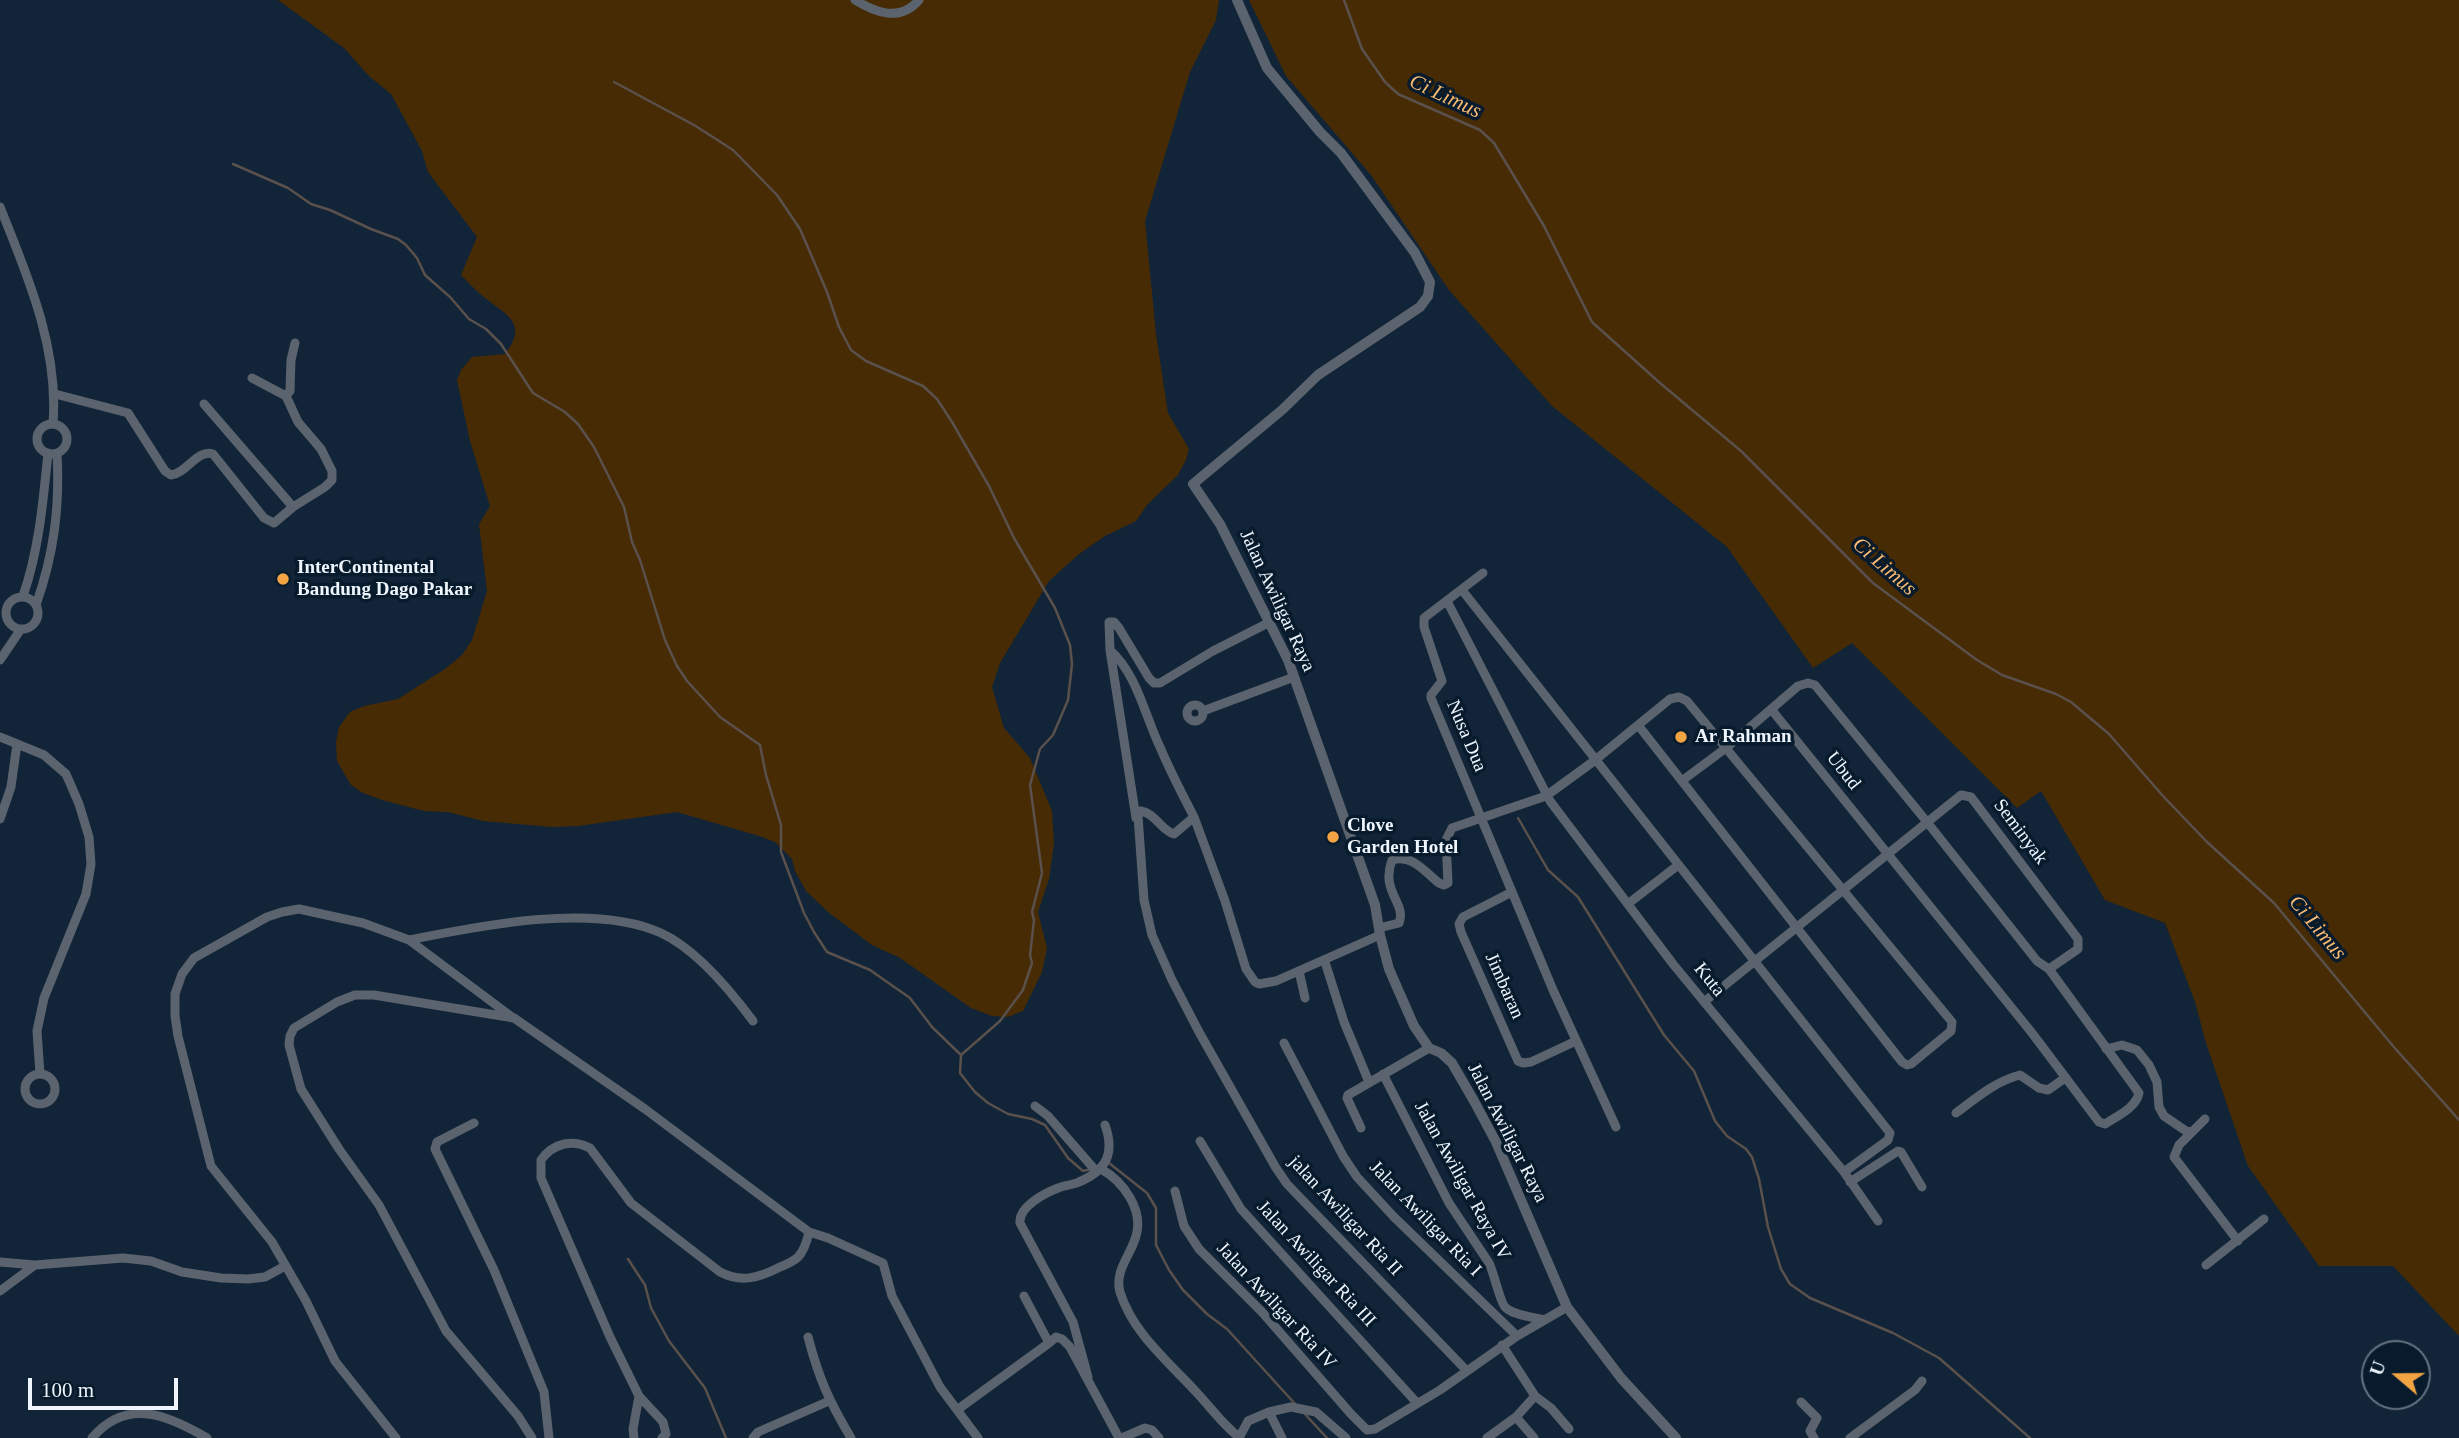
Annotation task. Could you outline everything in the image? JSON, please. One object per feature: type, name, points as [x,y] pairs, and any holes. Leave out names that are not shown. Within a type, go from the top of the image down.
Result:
[{"type":"street","points":[[855,0],[872,10],[894,15],[912,8],[919,0]]},
{"type":"street","name":"Jalan Awiligar Raya","points":[[1237,0],[1267,68],[1341,153],[1415,253],[1430,282],[1430,289],[1425,302],[1419,307],[1318,375],[1282,410],[1193,484],[1220,524],[1288,660],[1376,905],[1379,932],[1395,987],[1413,1026],[1429,1048],[1441,1053],[1452,1063],[1474,1101],[1496,1142],[1567,1307],[1620,1378],[1676,1438]]},
{"type":"street","points":[[0,207],[25,269],[47,337],[55,394],[53,424]]},
{"type":"street","points":[[286,396],[290,391],[291,360],[295,344]]},
{"type":"street","points":[[55,394],[128,413],[165,471],[171,475],[177,474],[202,454],[213,454],[270,522],[278,521],[293,507],[325,487],[332,480],[332,471],[321,449],[298,422],[286,396],[252,378]]},
{"type":"street","points":[[204,404],[293,507]]},
{"type":"street","points":[[53,424],[61,428],[67,439],[64,447],[53,453],[38,444],[38,435],[44,427],[53,424]]},
{"type":"street","points":[[23,596],[33,568],[53,453]]},
{"type":"street","points":[[36,605],[49,567],[54,535],[53,453]]},
{"type":"street","name":"Nusa Dua","points":[[1482,818],[1431,698],[1442,681],[1424,627],[1424,618],[1483,573]]},
{"type":"street","points":[[1462,590],[1754,964],[1890,1133],[1888,1140],[1843,1172]]},
{"type":"street","points":[[0,660],[21,629],[34,623],[38,614],[33,601],[23,596],[8,604],[6,615],[11,625],[21,629]]},
{"type":"street","points":[[1447,601],[1546,796]]},
{"type":"street","points":[[0,631],[7,620]]},
{"type":"street","name":"jalan Awiligar Ria II","points":[[1270,622],[1213,651],[1160,683],[1149,678],[1114,622],[1108,624],[1137,820],[1147,919],[1172,980],[1199,1032],[1287,1184],[1467,1371]]},
{"type":"street","points":[[1110,650],[1135,686],[1159,746],[1194,817],[1251,979],[1259,984],[1269,983],[1325,962],[1401,920],[1402,914],[1388,883],[1387,873],[1392,860],[1401,857],[1411,859],[1439,883],[1448,883],[1448,832],[1457,826],[1546,796],[1670,699],[1679,697],[1687,701],[1952,1022],[1951,1031],[1911,1064],[1902,1062],[1638,725]]},
{"type":"street","points":[[1203,711],[1266,685],[1294,677]]},
{"type":"street","name":"Ubud","points":[[1886,855],[1771,709],[1798,686],[1808,683],[1822,692],[1927,822]]},
{"type":"street","points":[[1683,780],[1771,709]]},
{"type":"street","points":[[1,734],[44,755],[66,774],[85,821],[91,864],[86,894],[44,998],[37,1031],[40,1074]]},
{"type":"street","points":[[0,819],[11,787],[17,744]]},
{"type":"street","name":"Seminyak","points":[[1704,1002],[1961,795],[1971,797],[2078,939],[2078,949],[2049,970]]},
{"type":"street","name":"Kuta","points":[[1546,796],[1673,964],[1843,1172],[1878,1221]]},
{"type":"street","points":[[1137,820],[1141,811],[1146,811],[1167,831],[1174,834],[1194,817]]},
{"type":"street","points":[[1482,818],[1576,1041],[1616,1127]]},
{"type":"street","points":[[1886,855],[1952,933],[2102,1124],[2134,1103],[2139,1093],[2134,1084],[2049,970],[2037,961],[1927,822]]},
{"type":"street","points":[[1629,903],[1677,866]]},
{"type":"street","name":"Jimbaran","points":[[1512,892],[1463,917],[1459,924],[1461,932],[1518,1061],[1531,1062],[1576,1041]]},
{"type":"street","points":[[396,1438],[335,1361],[306,1301],[272,1242],[211,1166],[206,1155],[175,1016],[176,994],[182,974],[194,958],[267,917],[282,912],[299,909],[363,923],[409,940],[514,1018],[645,1109],[809,1232],[883,1263],[892,1296],[940,1387],[978,1438]]},
{"type":"street","points":[[409,940],[530,920],[599,918],[642,927],[662,933],[696,957],[731,992],[753,1021]]},
{"type":"street","points":[[1325,962],[1344,1021],[1369,1082]]},
{"type":"street","points":[[1298,971],[1305,998]]},
{"type":"street","points":[[514,1018],[406,999],[355,995],[337,1002],[294,1028],[289,1045],[301,1089],[308,1102],[379,1205],[446,1331],[518,1416],[532,1438]]},
{"type":"street","name":"Jalan Awiligar Ria I","points":[[1284,1043],[1343,1156],[1357,1177],[1394,1217],[1517,1336]]},
{"type":"street","points":[[2106,1049],[2122,1045],[2137,1050],[2150,1065],[2157,1082],[2159,1107],[2164,1116],[2186,1131],[2192,1132]]},
{"type":"street","points":[[1361,1129],[1347,1097],[1429,1048]]},
{"type":"street","name":"Jalan Awiligar Raya IV","points":[[1383,1074],[1449,1203],[1489,1264],[1502,1304],[1510,1311],[1544,1320]]},
{"type":"street","points":[[1956,1113],[2011,1077],[2020,1075],[2039,1088],[2048,1090],[2065,1078]]},
{"type":"street","points":[[1035,1106],[1099,1170],[1123,1187],[1132,1200],[1136,1214],[1136,1236],[1119,1276],[1119,1286],[1125,1303],[1151,1344],[1229,1429],[1239,1438],[1248,1421],[1291,1406],[1316,1412],[1346,1438]]},
{"type":"street","points":[[2205,1119],[2179,1145],[2174,1157],[2238,1241]]},
{"type":"street","points":[[474,1123],[438,1142],[435,1149],[494,1270],[544,1392],[549,1438]]},
{"type":"street","points":[[1088,1377],[1073,1322],[1020,1223],[1019,1216],[1022,1210],[1056,1188],[1079,1182],[1099,1170],[1109,1153],[1110,1139],[1105,1125]]},
{"type":"street","name":"Jalan Awiligar Ria III","points":[[1200,1141],[1241,1209],[1417,1403]]},
{"type":"street","points":[[662,1438],[666,1434],[663,1422],[639,1396],[610,1337],[541,1178],[541,1160],[545,1154],[554,1147],[572,1142],[590,1148],[631,1203],[729,1277],[756,1278],[792,1262],[802,1251],[809,1232]]},
{"type":"street","points":[[1850,1182],[1898,1151],[1922,1186]]},
{"type":"street","name":"Jalan Awiligar Ria IV","points":[[1175,1191],[1184,1226],[1199,1249],[1262,1312],[1363,1428],[1372,1430],[1417,1403]]},
{"type":"street","points":[[2206,1265],[2264,1219]]},
{"type":"street","points":[[0,1262],[35,1265],[123,1258],[151,1261],[182,1272],[248,1279],[265,1276],[285,1266]]},
{"type":"street","points":[[0,1291],[35,1265]]},
{"type":"street","points":[[1024,1296],[1049,1343]]},
{"type":"street","points":[[1417,1403],[1502,1345],[1567,1307]]},
{"type":"street","points":[[808,1337],[817,1372],[829,1401],[851,1438]]},
{"type":"street","points":[[957,1410],[1056,1337],[1062,1339],[1088,1377],[1121,1438],[1145,1428],[1152,1430],[1158,1438]]},
{"type":"street","points":[[1502,1345],[1535,1396],[1551,1408],[1569,1429]]},
{"type":"street","points":[[1850,1438],[1915,1390],[1922,1381]]},
{"type":"street","points":[[634,1438],[639,1396]]},
{"type":"street","points":[[1487,1438],[1516,1417],[1535,1396]]},
{"type":"street","points":[[753,1438],[758,1432],[829,1401]]},
{"type":"street","points":[[1801,1402],[1817,1418],[1810,1431],[1814,1438]]},
{"type":"street","points":[[1269,1412],[1282,1438]]},
{"type":"street","points":[[92,1438],[127,1415],[151,1413],[180,1422],[206,1438]]},
{"type":"street","points":[[1516,1417],[1534,1438]]},
{"type":"shaded area","points":[[278,0],[1219,0],[1216,20],[1190,72],[1145,221],[1156,334],[1168,413],[1189,449],[1186,460],[1178,475],[1147,505],[1136,521],[1105,536],[1079,554],[1049,581],[1000,663],[992,687],[1004,728],[1030,758],[1052,811],[1054,843],[1049,879],[1038,912],[1047,948],[1042,972],[1023,1011],[1008,1017],[992,1016],[971,1008],[900,958],[872,945],[828,912],[806,891],[792,859],[775,842],[759,836],[677,812],[578,826],[552,827],[483,821],[448,812],[424,811],[382,800],[351,785],[337,761],[336,742],[339,727],[350,712],[364,706],[398,699],[445,669],[462,655],[472,640],[487,591],[479,524],[490,506],[470,441],[457,380],[461,370],[472,357],[505,354],[512,344],[515,328],[507,315],[461,275],[477,237],[428,172],[422,151],[391,94],[369,76],[344,48]]},
{"type":"shaded area","points":[[1249,0],[2459,0],[2459,1336],[2393,1266],[2319,1266],[2248,1166],[2206,1043],[2195,1002],[2165,923],[2105,900],[2041,791],[2017,808],[1852,643],[1813,668],[1727,547],[1552,406],[1449,290],[1371,175],[1286,76]]},
{"type":"waterway","name":"Ci Limus","points":[[1344,0],[1362,49],[1385,82],[1398,94],[1480,130],[1494,143],[1544,226],[1592,322],[1741,451],[1873,583],[1977,660],[2002,675],[2071,702],[2109,734],[2207,842],[2274,903],[2393,1046],[2459,1120]]},
{"type":"waterway","points":[[614,82],[694,125],[733,150],[777,195],[800,229],[839,327],[851,350],[866,361],[923,386],[937,399],[989,486],[1014,538],[1055,608],[1070,645],[1072,664],[1068,700],[1053,735],[1040,749],[1030,785],[1042,873],[1032,912],[1032,963],[1023,990],[1000,1021],[961,1055],[960,1073],[988,1103],[1008,1114],[1045,1125],[1068,1158],[1083,1171],[1091,1169]]},
{"type":"waterway","points":[[233,164],[288,188],[311,204],[398,239],[406,245],[417,258],[425,275],[450,297],[469,319],[486,329],[501,344],[533,393],[565,412],[578,424],[594,447],[624,507],[632,542],[665,640],[677,666],[720,717],[760,745],[781,825],[781,852],[814,932],[827,952],[870,970],[910,998],[932,1027],[961,1055]]},
{"type":"waterway","points":[[1518,818],[1548,870],[1578,897],[1664,1035],[1694,1071],[1715,1121],[1727,1136],[1746,1149],[1752,1157],[1768,1227],[1781,1269],[1790,1284],[1810,1298],[1893,1333],[1939,1358],[2030,1438]]},
{"type":"waterway","points":[[1109,1163],[1147,1193],[1156,1208],[1156,1245],[1183,1290],[1227,1329],[1297,1406]]},
{"type":"waterway","points":[[628,1259],[645,1285],[651,1308],[669,1341],[705,1388],[726,1438]]},
{"type":"waterway","points":[[1304,1413],[1327,1438]]},
{"type":"place","name":"InterContinental Bandung Dago Pakar","points":[[283,579]]},
{"type":"place","name":"Ar Rahman","points":[[1681,737]]},
{"type":"place","name":"Clove Garden Hotel","points":[[1333,837]]}]
